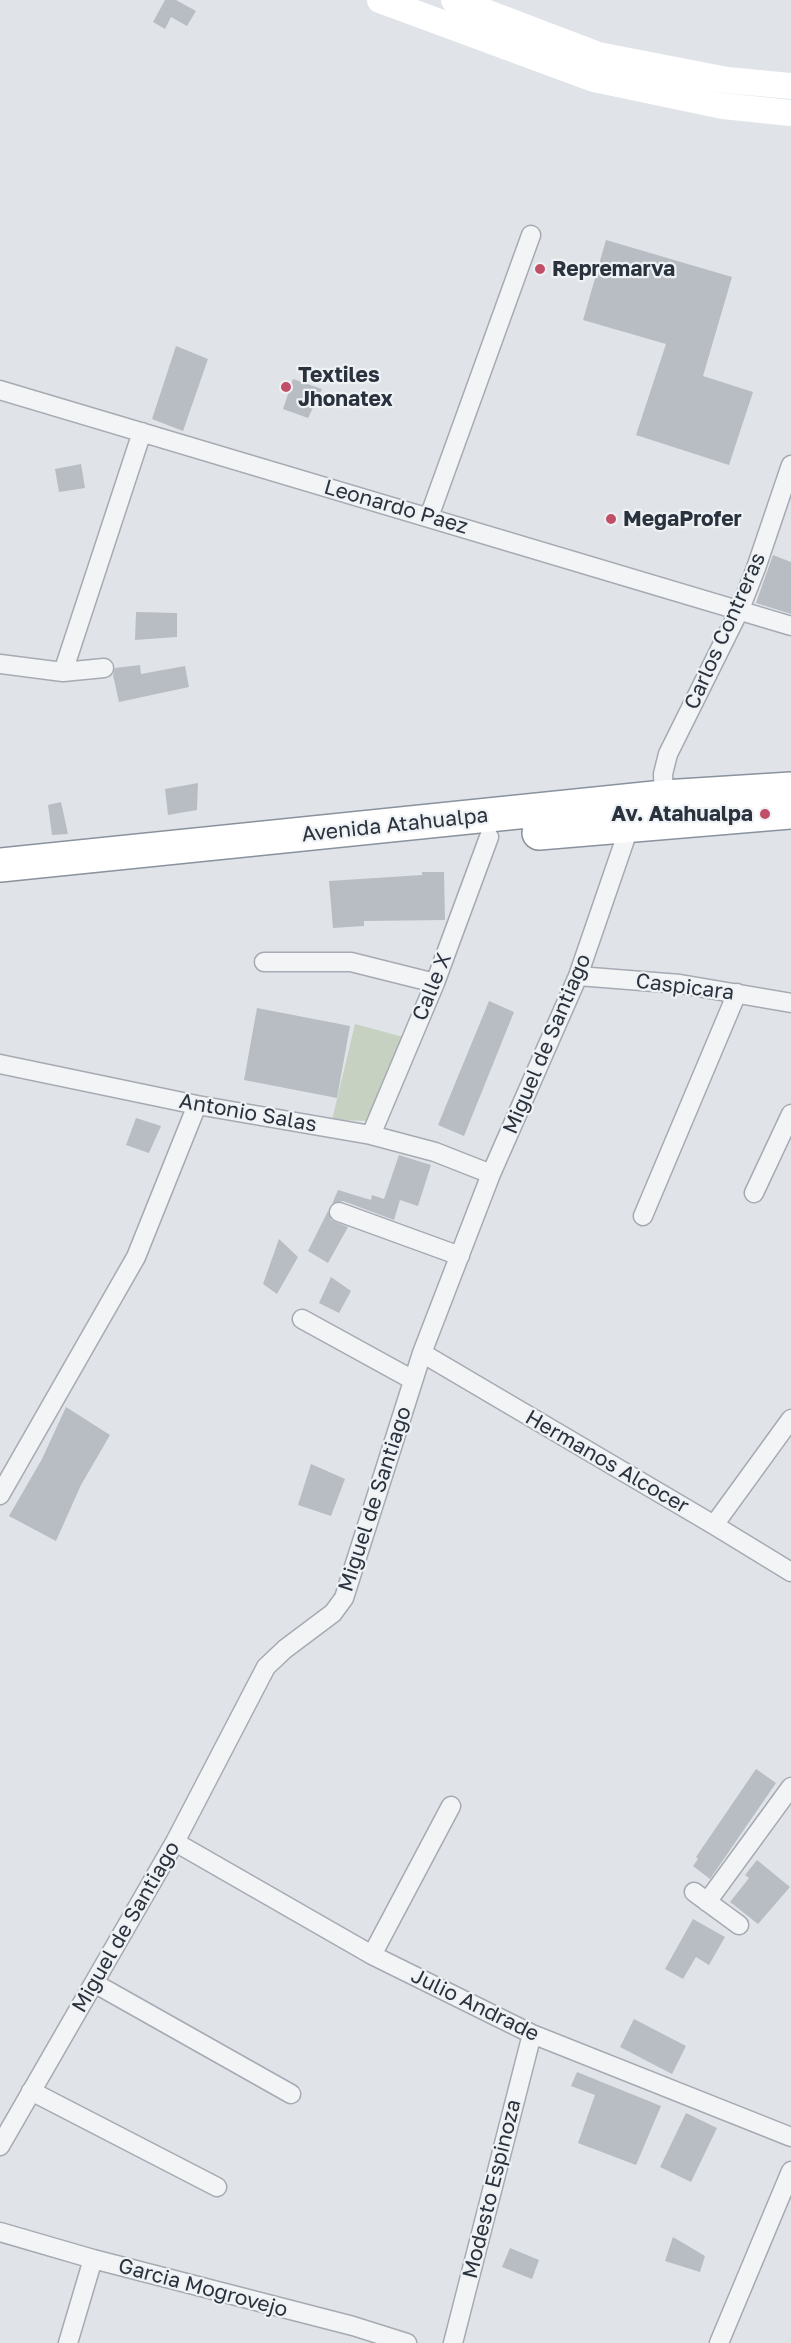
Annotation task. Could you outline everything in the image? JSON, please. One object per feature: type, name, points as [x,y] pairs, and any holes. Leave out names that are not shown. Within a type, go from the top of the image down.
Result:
[{"type":"highway","name":"Avenida Atahualpa","points":[[0,865],[664,797],[791,789]]},
{"type":"highway","name":"Avenida Atahualpa","points":[[0,886],[143,867],[791,812]]},
{"type":"main road","points":[[380,0],[594,79],[723,106],[791,113]]},
{"type":"main road","points":[[454,0],[598,55],[727,80],[791,86]]},
{"type":"street","points":[[429,517],[531,235]]},
{"type":"street","name":"Leonardo Paez","points":[[0,390],[791,626]]},
{"type":"street","points":[[63,672],[142,432]]},
{"type":"street","name":"Carlos Contreras","points":[[664,797],[663,774],[668,754],[740,609],[791,465]]},
{"type":"street","points":[[0,664],[63,672],[104,668]]},
{"type":"street","name":"Miguel de Santiago","points":[[0,2146],[175,1842],[266,1667],[285,1649],[333,1612],[344,1598],[422,1353],[491,1174],[578,976],[630,825]]},
{"type":"street","name":"Calle X","points":[[371,1135],[435,983],[489,837]]},
{"type":"street","points":[[264,962],[351,962],[435,983]]},
{"type":"street","name":"Caspicara","points":[[578,976],[680,984],[791,1004]]},
{"type":"street","points":[[643,1216],[737,993]]},
{"type":"street","name":"Antonio Salas","points":[[0,1064],[197,1105],[371,1135],[435,1152],[491,1174]]},
{"type":"street","points":[[0,1495],[136,1257],[197,1105]]},
{"type":"street","points":[[754,1193],[791,1114]]},
{"type":"street","points":[[339,1212],[460,1256]]},
{"type":"street","points":[[302,1319],[413,1380]]},
{"type":"street","name":"Hermanos Alcocer","points":[[422,1353],[791,1572]]},
{"type":"street","points":[[714,1525],[791,1419]]},
{"type":"street","points":[[739,1925],[700,1897],[791,1787]]},
{"type":"street","points":[[372,1954],[451,1806]]},
{"type":"street","name":"Julio Andrade","points":[[175,1842],[372,1954],[532,2034],[791,2137]]},
{"type":"street","points":[[94,1983],[291,2094]]},
{"type":"street","name":"Modesto Espinoza","points":[[453,2343],[532,2034]]},
{"type":"street","points":[[30,2091],[218,2187]]},
{"type":"street","points":[[719,2343],[791,2171]]},
{"type":"street","name":"Garcia Mogrovejo","points":[[0,2232],[350,2335],[406,2343]]},
{"type":"street","points":[[68,2343],[93,2259]]},
{"type":"green space","points":[[355,1024],[407,1038],[370,1121],[332,1120]]},
{"type":"building","points":[[165,0],[176,0],[196,11],[187,26],[171,17],[165,29],[153,22]]},
{"type":"building","points":[[606,240],[732,277],[703,376],[753,392],[729,465],[636,435],[666,344],[583,320]]},
{"type":"building","points":[[176,346],[208,359],[183,431],[152,419]]},
{"type":"building","points":[[293,379],[322,389],[308,418],[283,409]]},
{"type":"building","points":[[81,464],[85,488],[59,492],[55,469]]},
{"type":"building","points":[[773,555],[791,562],[791,614],[756,603]]},
{"type":"building","points":[[136,612],[177,613],[177,637],[135,640]]},
{"type":"building","points":[[140,665],[141,674],[185,666],[189,687],[119,702],[113,675],[115,668]]},
{"type":"building","points":[[198,783],[197,810],[168,815],[165,789]]},
{"type":"building","points":[[61,802],[68,834],[52,835],[48,805]]},
{"type":"building","points":[[422,872],[444,872],[445,920],[364,921],[364,926],[333,928],[329,881],[422,875]]},
{"type":"building","points":[[489,1001],[514,1012],[464,1136],[438,1125]]},
{"type":"building","points":[[257,1008],[350,1026],[337,1098],[244,1080]]},
{"type":"building","points":[[136,1118],[161,1126],[149,1153],[126,1145]]},
{"type":"building","points":[[399,1155],[431,1165],[418,1206],[400,1200],[394,1220],[343,1201],[332,1204],[338,1190],[371,1200],[372,1195],[384,1199]]},
{"type":"building","points":[[328,1211],[331,1220],[348,1227],[328,1263],[308,1251]]},
{"type":"building","points":[[279,1239],[298,1257],[277,1294],[263,1284]]},
{"type":"building","points":[[331,1277],[351,1291],[339,1313],[319,1303]]},
{"type":"building","points":[[66,1407],[110,1435],[81,1485],[56,1541],[9,1516],[42,1459]]},
{"type":"building","points":[[311,1464],[345,1479],[331,1516],[298,1505]]},
{"type":"building","points":[[756,1769],[776,1783],[710,1879],[693,1866],[698,1859],[696,1857]]},
{"type":"building","points":[[757,1860],[790,1887],[758,1924],[730,1902],[749,1878],[745,1875]]},
{"type":"building","points":[[693,1919],[725,1937],[709,1965],[696,1957],[683,1979],[665,1969]]},
{"type":"building","points":[[634,2019],[686,2046],[672,2074],[620,2047]]},
{"type":"building","points":[[577,2072],[661,2106],[636,2165],[578,2143],[595,2095],[571,2086]]},
{"type":"building","points":[[686,2113],[717,2128],[691,2182],[660,2167]]},
{"type":"building","points":[[673,2237],[705,2256],[700,2272],[665,2261]]},
{"type":"building","points":[[510,2248],[539,2260],[532,2279],[502,2267]]},
{"type":"place","name":"Repremarva","points":[[540,269]]},
{"type":"place","name":"Textiles Jhonatex","points":[[286,387]]},
{"type":"place","name":"MegaProfer","points":[[611,519]]},
{"type":"place","name":"Av. Atahualpa","points":[[765,814]]}]
